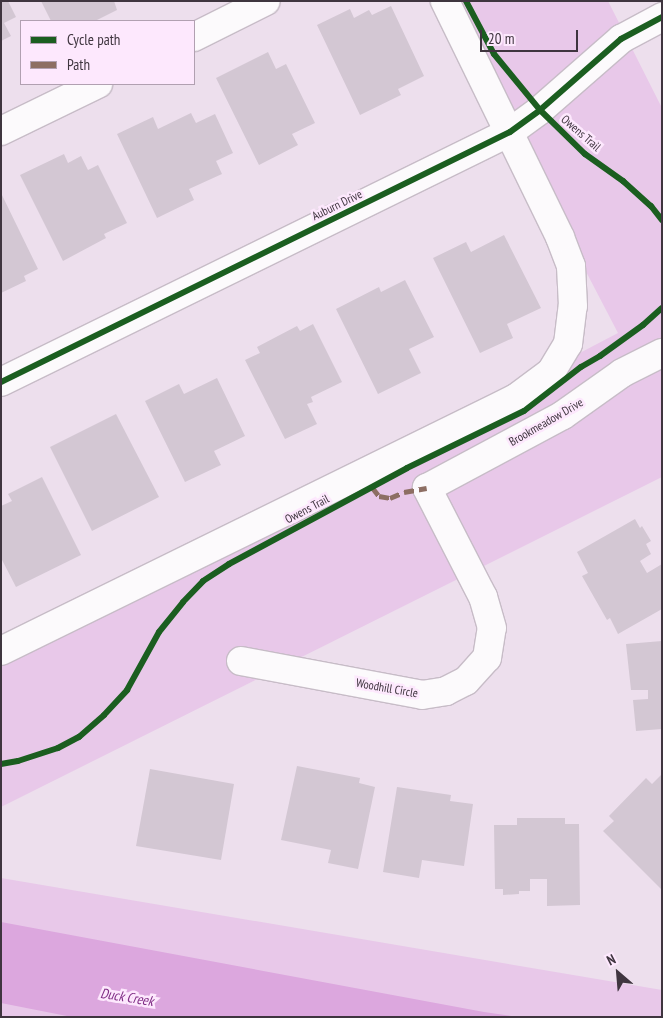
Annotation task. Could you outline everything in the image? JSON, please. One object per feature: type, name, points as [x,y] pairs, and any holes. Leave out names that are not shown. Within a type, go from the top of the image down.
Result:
[{"type":"street","points":[[195,36],[266,1]]},
{"type":"street","points":[[1,651],[516,398],[551,372],[568,344],[573,306],[571,266],[560,237],[445,1]]},
{"type":"street","name":"Auburn Drive","points":[[1,382],[510,132],[540,110],[615,43],[662,17]]},
{"type":"street","points":[[1,131],[96,85]]},
{"type":"street","name":"Brookmeadow Drive","points":[[427,488],[563,415],[622,374],[662,353]]},
{"type":"street","name":"Woodhill Circle","points":[[241,661],[422,695],[446,691],[466,681],[487,658],[492,628],[483,597],[427,488]]},
{"type":"shaded area","points":[[445,1],[608,1],[662,108],[662,477],[1,807],[1,656],[618,333]]},
{"type":"shaded area","points":[[1,878],[662,990],[662,1017],[1,1017]]},
{"type":"water","name":"Duck Creek","points":[[1,922],[518,1017],[72,1017],[1,1003]]},
{"type":"building","points":[[1,1],[8,1],[16,17],[4,23],[11,36],[1,41]]},
{"type":"building","points":[[41,1],[114,1],[117,10],[97,20],[50,20]]},
{"type":"building","points":[[391,6],[424,76],[398,89],[401,95],[360,115],[317,25],[350,9],[354,18],[369,10],[372,15]]},
{"type":"building","points":[[268,52],[276,69],[286,64],[315,123],[292,134],[298,145],[259,165],[216,78]]},
{"type":"building","points":[[191,113],[196,123],[215,114],[233,153],[216,161],[222,174],[189,189],[194,200],[157,218],[117,134],[153,117],[158,129]]},
{"type":"building","points":[[64,154],[68,163],[81,156],[88,170],[98,165],[127,223],[104,234],[106,238],[63,261],[20,175]]},
{"type":"building","points":[[1,193],[38,269],[24,276],[26,281],[1,293]]},
{"type":"building","points":[[504,235],[541,308],[507,324],[513,338],[480,353],[433,258],[466,242],[471,252]]},
{"type":"building","points":[[405,280],[434,337],[409,349],[421,373],[378,394],[336,309],[379,287],[381,292]]},
{"type":"building","points":[[313,324],[342,382],[311,397],[313,402],[307,404],[317,424],[285,439],[245,360],[260,353],[257,347],[297,326],[300,331]]},
{"type":"building","points":[[217,378],[245,436],[214,451],[221,465],[185,482],[145,401],[179,384],[184,394]]},
{"type":"building","points":[[116,414],[159,497],[92,531],[50,447]]},
{"type":"building","points":[[42,477],[81,555],[16,587],[1,558],[1,506],[12,501],[8,494]]},
{"type":"building","points":[[635,519],[640,528],[642,526],[651,541],[646,544],[651,554],[640,561],[647,573],[662,564],[662,609],[618,634],[610,618],[607,620],[582,576],[588,573],[577,552]]},
{"type":"building","points":[[662,641],[662,729],[636,731],[633,700],[648,699],[648,690],[631,690],[626,644]]},
{"type":"building","points":[[297,766],[360,778],[359,783],[375,787],[358,869],[328,863],[331,850],[281,840]]},
{"type":"building","points":[[150,769],[234,784],[221,860],[136,846]]},
{"type":"building","points":[[662,774],[662,890],[603,831],[614,821],[609,816],[646,778],[652,784]]},
{"type":"building","points":[[397,787],[451,795],[450,801],[473,804],[464,866],[422,860],[419,878],[383,872]]},
{"type":"building","points":[[517,818],[565,818],[565,824],[579,824],[580,905],[547,906],[547,879],[530,879],[530,891],[519,891],[519,894],[503,895],[503,889],[495,889],[494,825],[517,825]]},
{"type":"marked path","points":[[372,487],[379,496],[390,498],[404,492],[427,488]]},
{"type":"cycle path","name":"Owens Trail","points":[[466,1],[494,54],[540,110],[585,154],[623,181],[651,206],[662,220]]},
{"type":"cycle path","points":[[1,382],[510,132],[540,110],[621,39],[662,17]]},
{"type":"cycle path","name":"Owens Trail","points":[[1,764],[18,761],[58,748],[79,737],[104,715],[127,690],[159,632],[203,581],[229,564],[407,468],[524,411],[581,367],[600,356],[643,325],[662,308]]}]
